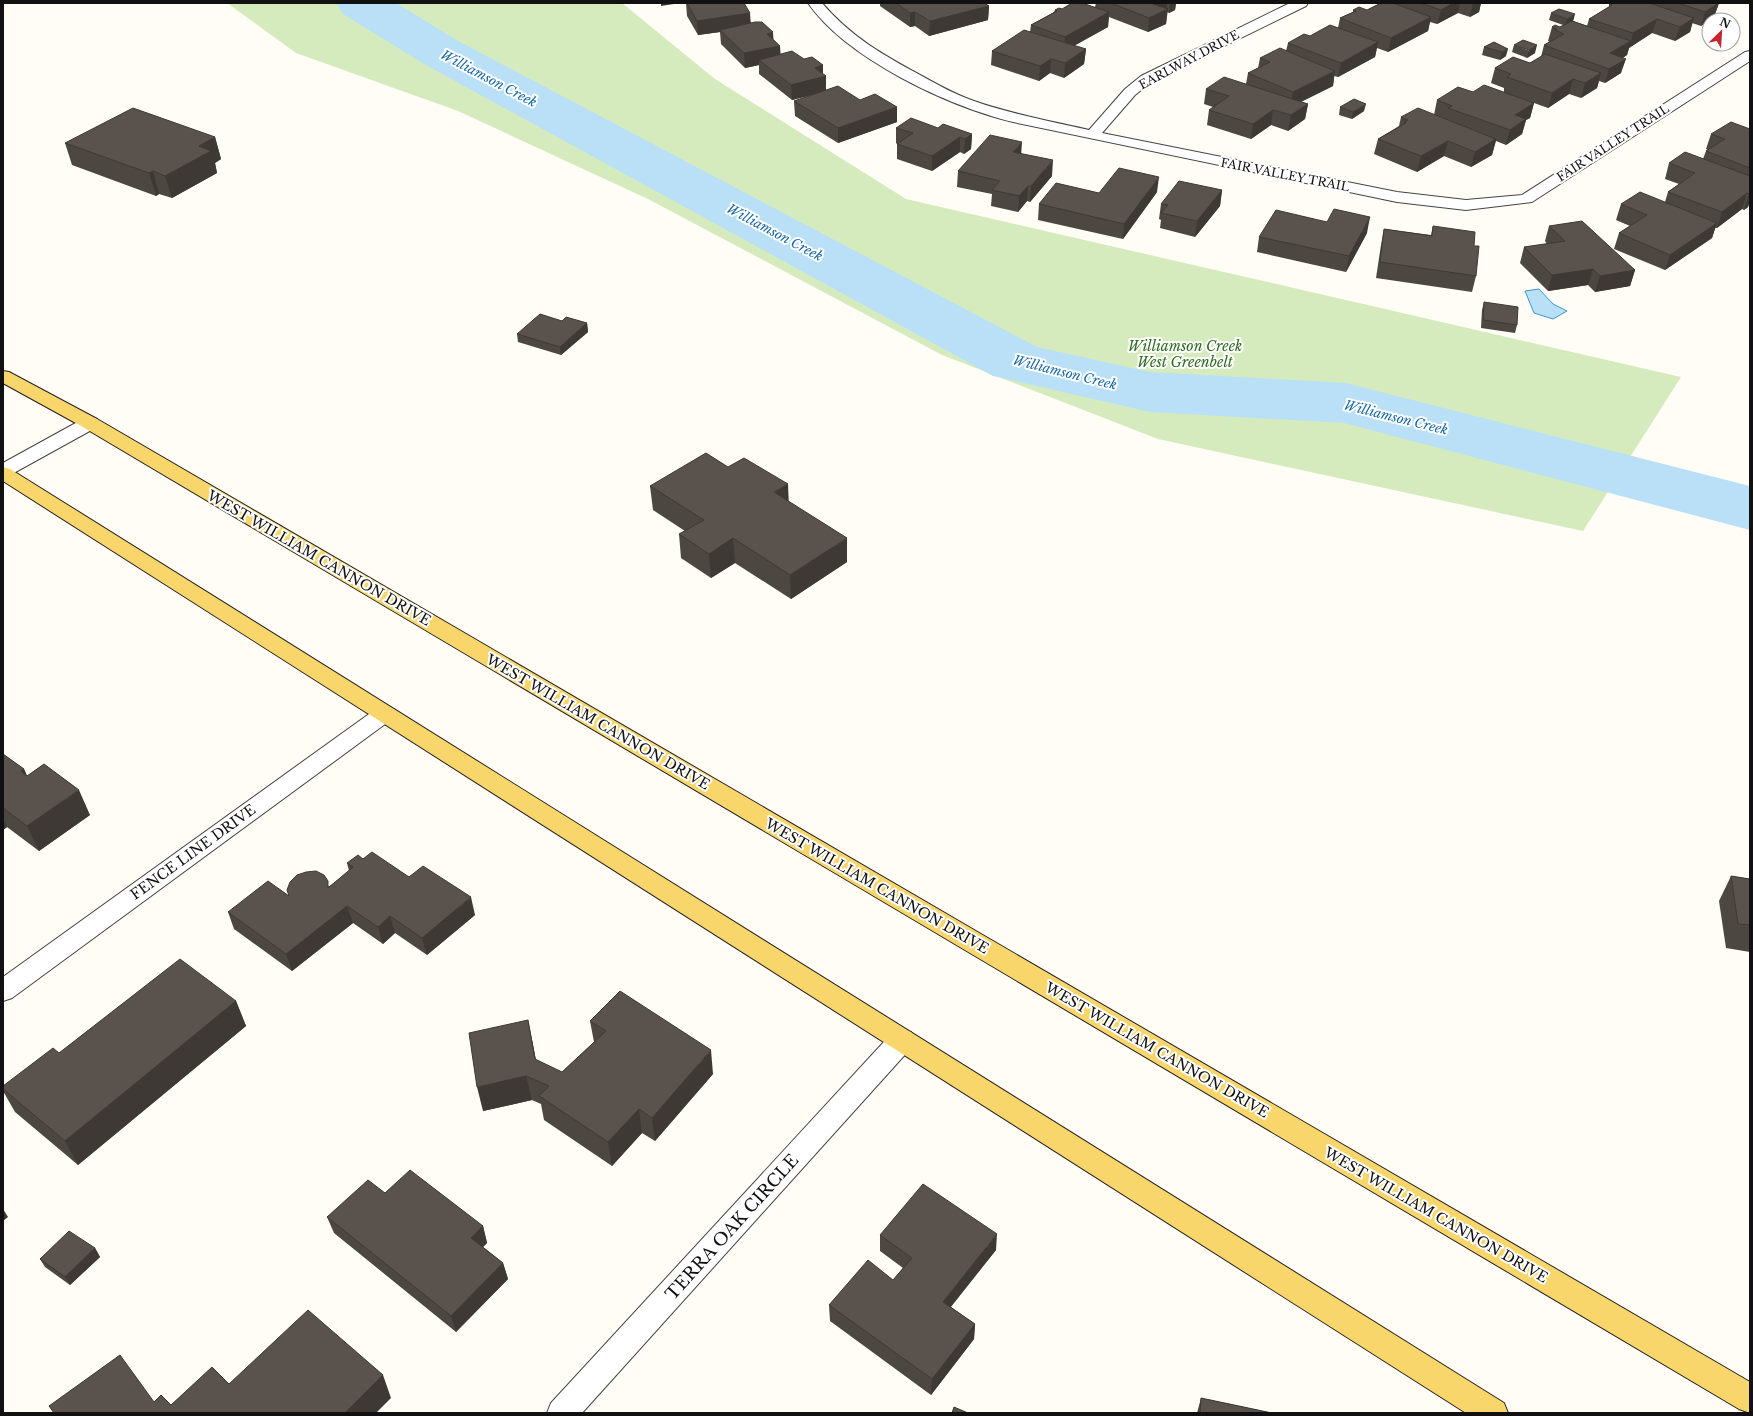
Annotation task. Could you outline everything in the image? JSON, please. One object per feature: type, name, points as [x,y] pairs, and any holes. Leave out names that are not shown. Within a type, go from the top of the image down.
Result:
[{"type":"main road","name":"WEST WILLIAM CANNON DRIVE","points":[[3,376],[90,423],[1750,1399]]},
{"type":"main road","points":[[3,472],[1493,1413]]},
{"type":"street","name":"FAIR VALLEY TRAIL","points":[[814,3],[849,38],[885,62],[936,90],[967,104],[1013,118],[1397,197],[1466,205],[1526,199],[1750,55]]},
{"type":"street","name":"EARLWAY DRIVE","points":[[1092,135],[1130,92],[1146,79],[1301,3]]},
{"type":"street","points":[[3,472],[90,423]]},
{"type":"street","name":"FENCE LINE DRIVE","points":[[3,991],[384,714]]},
{"type":"street","name":"TERRA OAK CIRCLE","points":[[562,1413],[902,1040]]},
{"type":"green space","name":"Williamson Creek West Greenbelt","points":[[227,3],[622,3],[715,79],[906,199],[1681,377],[1583,531],[1158,439],[942,355],[648,199],[458,111],[296,53]]},
{"type":"water","points":[[1539,289],[1553,304],[1567,311],[1553,319],[1534,313],[1525,291]]},
{"type":"building","points":[[687,3],[744,3],[750,13],[697,21]]},
{"type":"building","points":[[896,3],[984,3],[989,6],[930,21],[915,12],[910,13]]},
{"type":"building","points":[[1072,3],[1082,3],[1109,12],[1065,37],[1031,25],[1057,11],[1055,10],[1059,8],[1062,9]]},
{"type":"building","points":[[1111,3],[1156,3],[1153,4],[1168,9],[1149,18]]},
{"type":"building","points":[[1381,3],[1393,3],[1431,17],[1391,38],[1340,18],[1356,11],[1353,10],[1359,7],[1367,10]]},
{"type":"building","points":[[1420,3],[1453,3],[1441,10]]},
{"type":"building","points":[[1649,3],[1694,18],[1680,27],[1657,19],[1633,33],[1589,19],[1612,5],[1609,4]]},
{"type":"building","points":[[1678,3],[1719,3],[1705,12]]},
{"type":"building","points":[[1559,9],[1575,14],[1567,19],[1551,13]]},
{"type":"building","points":[[1572,21],[1631,41],[1610,53],[1626,59],[1609,69],[1544,45],[1564,34],[1552,27],[1555,25],[1560,27]]},
{"type":"building","points":[[755,22],[762,22],[773,32],[767,34],[780,46],[744,53],[720,30]]},
{"type":"building","points":[[1330,25],[1378,42],[1341,63],[1288,43],[1304,34],[1310,36]]},
{"type":"building","points":[[1024,30],[1086,49],[1065,63],[1051,59],[1040,66],[992,51]]},
{"type":"building","points":[[1523,40],[1537,45],[1529,50],[1514,45]]},
{"type":"building","points":[[1494,42],[1508,49],[1502,52],[1484,47]]},
{"type":"building","points":[[1280,48],[1335,71],[1293,92],[1248,73],[1270,62],[1260,58]]},
{"type":"building","points":[[792,51],[804,59],[812,57],[823,65],[815,68],[826,76],[791,85],[759,60]]},
{"type":"building","points":[[1545,54],[1601,73],[1585,83],[1573,79],[1552,93],[1507,77],[1511,74],[1495,68],[1513,57],[1530,63]]},
{"type":"building","points":[[1224,77],[1308,104],[1291,115],[1273,110],[1253,124],[1209,110],[1229,96],[1206,89]]},
{"type":"building","points":[[1484,85],[1534,103],[1515,115],[1526,119],[1510,130],[1448,108],[1452,106],[1437,100],[1458,87],[1473,92]]},
{"type":"building","points":[[838,86],[860,100],[875,94],[897,107],[838,128],[794,101]]},
{"type":"building","points":[[1354,99],[1366,104],[1353,112],[1340,107]]},
{"type":"building","points":[[133,108],[215,137],[199,146],[211,151],[165,176],[153,171],[149,173],[65,143]]},
{"type":"building","points":[[1418,108],[1496,139],[1475,152],[1448,141],[1421,156],[1378,139],[1406,123],[1404,122],[1408,120],[1401,117]]},
{"type":"building","points":[[911,118],[938,128],[943,124],[972,134],[965,139],[960,137],[932,156],[897,144],[913,133],[896,128]]},
{"type":"building","points":[[1731,122],[1750,129],[1750,168],[1706,151],[1725,139],[1711,134]]},
{"type":"building","points":[[990,135],[1022,142],[1013,152],[1053,160],[1031,186],[1028,186],[1019,196],[992,190],[1000,181],[958,171]]},
{"type":"building","points":[[1685,152],[1750,176],[1750,194],[1747,193],[1722,212],[1668,192],[1695,173],[1669,163]]},
{"type":"building","points":[[1119,168],[1159,177],[1124,224],[1039,204],[1056,183],[1099,193]]},
{"type":"building","points":[[1179,181],[1222,190],[1197,221],[1161,213],[1168,205],[1161,204]]},
{"type":"building","points":[[1640,192],[1717,223],[1670,255],[1619,233],[1647,215],[1621,204]]},
{"type":"building","points":[[1334,209],[1370,217],[1349,256],[1259,237],[1276,210],[1327,222]]},
{"type":"building","points":[[1582,221],[1635,270],[1600,276],[1593,269],[1552,275],[1524,247],[1565,241],[1549,226]]},
{"type":"building","points":[[1433,226],[1475,232],[1474,246],[1479,246],[1476,276],[1380,262],[1384,229],[1432,236]]},
{"type":"building","points":[[1484,302],[1518,307],[1517,325],[1483,320]]},
{"type":"building","points":[[540,314],[562,321],[566,317],[587,323],[560,347],[517,334]]},
{"type":"building","points":[[706,453],[728,467],[744,458],[788,484],[774,492],[847,538],[790,575],[733,538],[709,554],[679,534],[704,520],[650,486]]},
{"type":"building","points":[[3,754],[24,769],[21,771],[27,776],[44,764],[79,790],[27,826],[3,808]]},
{"type":"building","points":[[372,852],[409,877],[423,866],[471,897],[422,938],[390,916],[378,927],[347,906],[286,954],[228,912],[268,881],[289,896],[287,890],[290,882],[297,875],[316,871],[324,875],[328,881],[328,888],[353,867],[347,863],[358,855],[363,859]]},
{"type":"building","points":[[1731,876],[1750,879],[1750,925],[1738,924]]},
{"type":"building","points":[[180,959],[236,1001],[65,1141],[3,1089],[3,1086],[53,1048],[59,1053]]},
{"type":"building","points":[[620,991],[711,1050],[652,1118],[639,1109],[608,1142],[539,1096],[549,1086],[526,1076],[477,1087],[469,1033],[528,1020],[535,1059],[562,1072],[606,1031],[590,1021]]},
{"type":"building","points":[[410,1170],[483,1226],[471,1238],[503,1263],[451,1316],[327,1217],[368,1180],[385,1193]]},
{"type":"building","points":[[923,1184],[997,1234],[943,1302],[975,1324],[932,1379],[829,1305],[868,1260],[893,1280],[912,1258],[880,1235]]},
{"type":"building","points":[[69,1231],[95,1248],[65,1277],[40,1259]]},
{"type":"building","points":[[308,1310],[383,1375],[345,1413],[54,1413],[49,1406],[120,1355],[154,1402],[161,1395],[171,1405],[212,1367],[229,1384]]},
{"type":"building","points":[[1201,1398],[1272,1413],[1200,1413]]},
{"type":"building","points":[[954,1407],[968,1413],[952,1413]]},
{"type":"waterway","name":"Williamson Creek","points":[[361,3],[442,53],[1016,362],[1150,392],[1346,403],[1750,508]]}]
